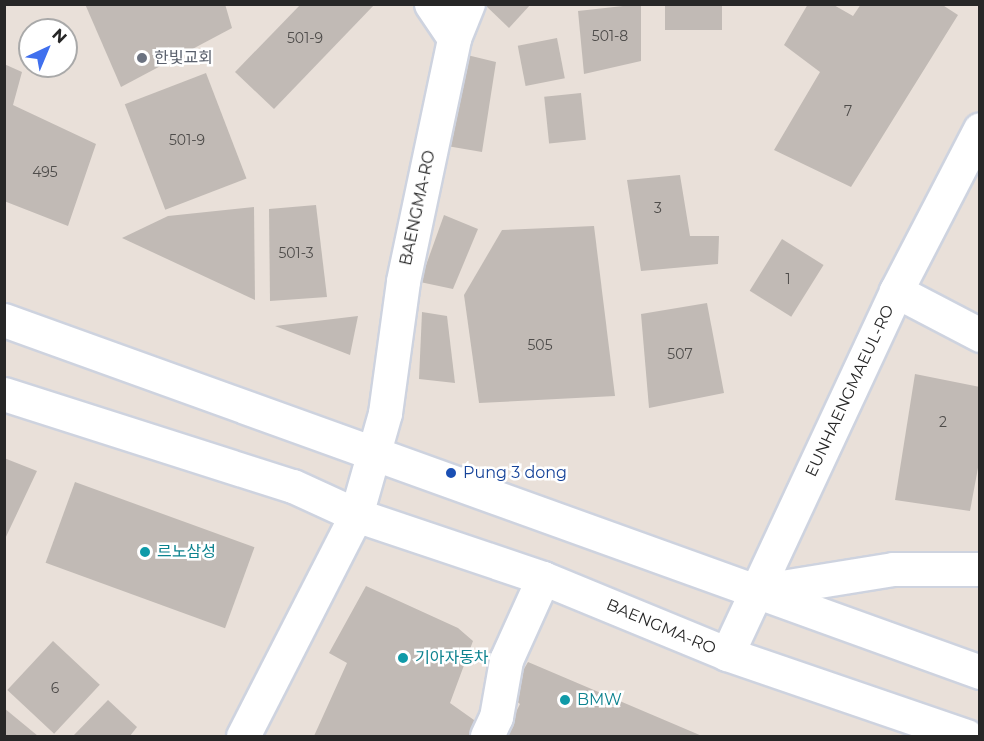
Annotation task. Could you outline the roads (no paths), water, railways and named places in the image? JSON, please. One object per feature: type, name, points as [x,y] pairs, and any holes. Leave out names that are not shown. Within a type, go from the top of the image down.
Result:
[{"type":"main road","points":[[431,4],[454,38]]},
{"type":"main road","name":"BAENGMA-RO","points":[[356,515],[385,413],[403,281],[454,38],[468,4]]},
{"type":"main road","name":"EUNHAENGMAEUL-RO","points":[[727,654],[896,291],[980,129]]},
{"type":"main road","points":[[896,291],[980,335]]},
{"type":"main road","points":[[4,320],[980,672]]},
{"type":"main road","name":"BAENGMA-RO","points":[[4,394],[293,486],[356,515],[543,578],[727,654],[966,736]]},
{"type":"main road","points":[[243,736],[356,515]]},
{"type":"main road","points":[[757,591],[893,569],[980,569]]},
{"type":"main road","points":[[487,736],[496,717],[506,660],[543,578]]},
{"type":"place","name":"한빛교회","points":[[142,58]]},
{"type":"place","name":"Pung 3 dong","points":[[451,473]]},
{"type":"place","name":"르노삼성","points":[[145,552]]},
{"type":"place","name":"기아자동차","points":[[403,658]]},
{"type":"place","name":"BMW","points":[[565,700]]}]
